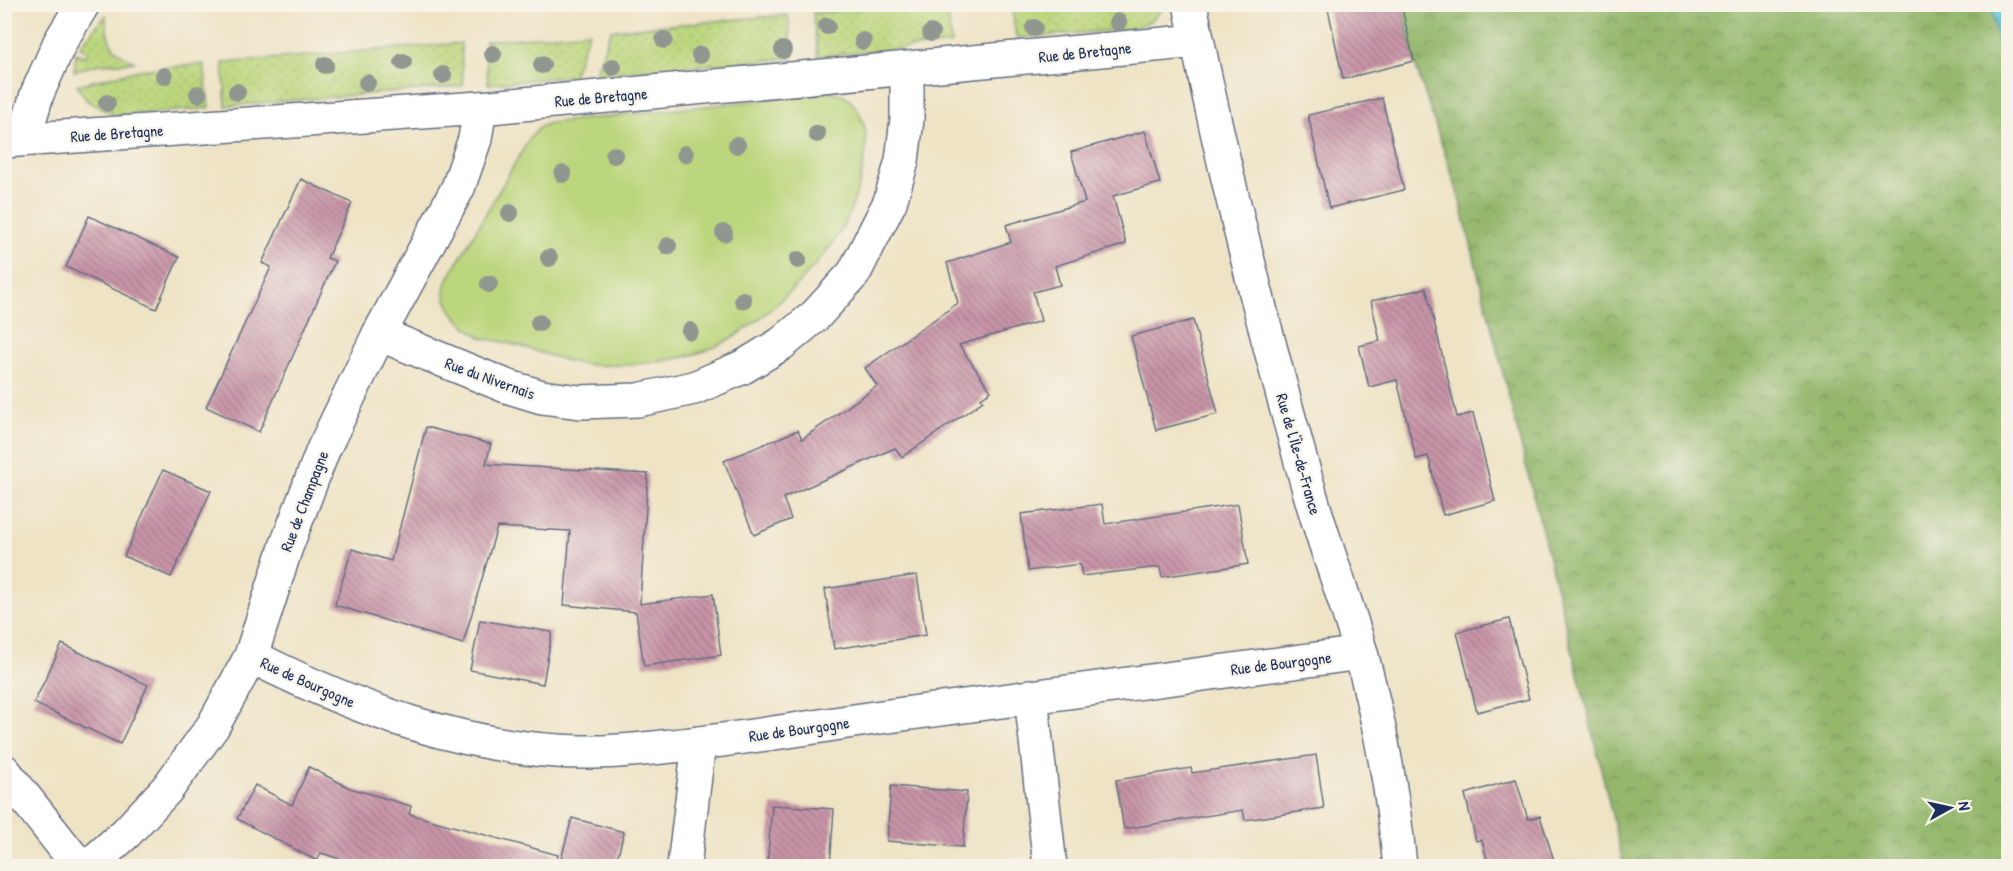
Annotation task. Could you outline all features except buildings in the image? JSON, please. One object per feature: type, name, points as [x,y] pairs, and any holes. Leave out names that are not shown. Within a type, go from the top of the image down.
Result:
[{"type":"street","points":[[14,140],[55,52],[83,4]]},
{"type":"street","name":"Rue de l'Île-de-France","points":[[1190,4],[1239,229],[1276,371],[1314,508],[1361,653],[1385,758],[1396,822],[1400,867]]},
{"type":"street","name":"Rue de Bretagne","points":[[14,140],[480,108],[1197,41]]},
{"type":"street","name":"Rue du Nivernais","points":[[379,334],[506,386],[542,397],[580,402],[638,400],[694,388],[743,367],[781,344],[816,315],[854,273],[890,202],[902,161],[907,119],[906,70]]},
{"type":"street","name":"Rue de Champagne","points":[[89,867],[126,833],[167,789],[213,726],[251,656],[286,547],[323,450],[379,334],[458,188],[475,139],[480,108]]},
{"type":"street","name":"Rue de Bourgogne","points":[[251,656],[308,685],[363,707],[430,729],[532,748],[581,752],[632,750],[699,743],[1031,696],[1361,653]]},
{"type":"street","points":[[1031,696],[1050,867]]},
{"type":"street","points":[[684,867],[699,743]]},
{"type":"street","points":[[4,771],[79,867]]},
{"type":"green space","points":[[910,4],[947,5],[951,44],[818,56],[813,13]]},
{"type":"green space","points":[[1012,4],[1164,5],[1150,21],[1131,29],[1016,38]]},
{"type":"green space","points":[[1402,5],[1991,5],[2008,98],[2008,866],[1624,866],[1458,193],[1414,61]]},
{"type":"green space","points":[[106,15],[107,32],[115,49],[135,62],[99,64],[74,71],[76,53],[86,57],[87,51],[80,46]]},
{"type":"green space","points":[[788,15],[793,58],[595,74],[611,30]]},
{"type":"green space","points":[[589,32],[573,76],[488,84],[485,41]]},
{"type":"green space","points":[[461,43],[463,86],[226,106],[223,63]]},
{"type":"green space","points":[[204,64],[209,108],[116,116],[87,101],[77,85],[139,70]]},
{"type":"green space","points":[[833,92],[844,96],[855,107],[866,133],[866,150],[849,215],[830,247],[800,282],[744,330],[725,341],[707,350],[678,358],[625,365],[591,365],[481,337],[463,324],[449,306],[445,291],[448,279],[529,139],[540,127],[550,123]]},
{"type":"water","points":[[1991,5],[2008,5],[2008,98]]}]
